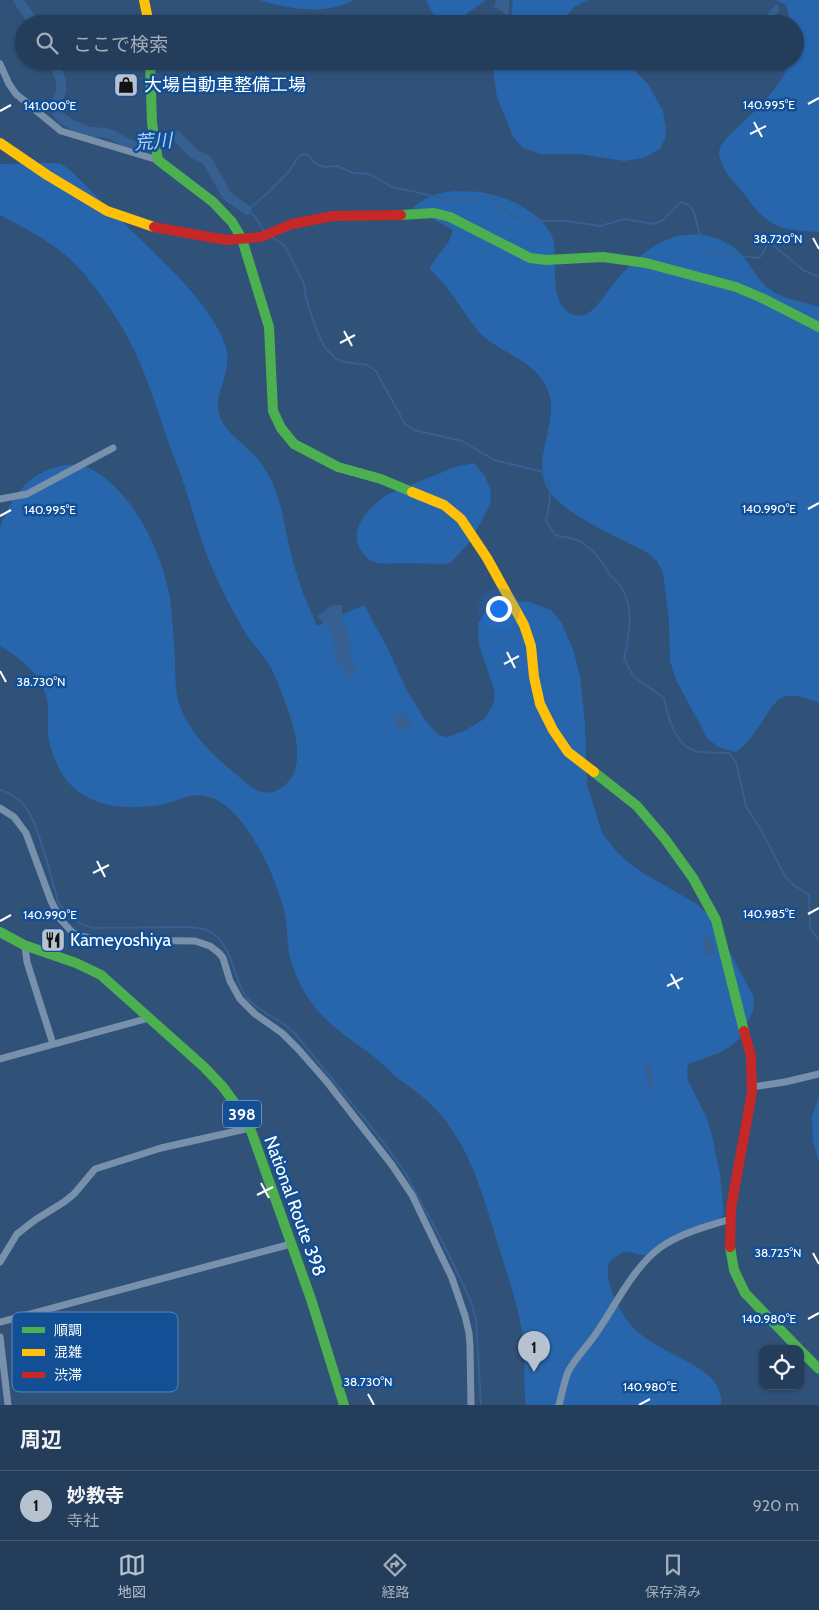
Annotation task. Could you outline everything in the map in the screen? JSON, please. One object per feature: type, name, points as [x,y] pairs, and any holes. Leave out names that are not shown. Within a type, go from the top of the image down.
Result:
[{"type":"main road","points":[[144,0],[147,15]]},
{"type":"main road","points":[[150,70],[151,113],[157,155],[213,202],[232,222],[242,239],[269,327],[273,411],[281,428],[294,444],[316,456],[338,467],[381,479],[444,505],[461,519],[487,558],[524,625],[531,646],[534,678],[540,704],[553,730],[568,752],[637,806],[654,825],[693,878],[716,920],[751,1056],[752,1087],[731,1219],[730,1245],[734,1270],[745,1293],[796,1345]]},
{"type":"main road","points":[[0,143],[47,175],[107,211],[161,228],[226,240],[268,234],[292,224],[332,216],[434,213],[450,217],[530,258],[546,260],[603,257],[646,263],[736,287],[819,327]]},
{"type":"main road","name":"National Route 398","points":[[0,932],[25,946],[85,966],[101,975],[204,1067],[239,1108],[250,1128],[310,1299],[344,1405]]},
{"type":"main road","points":[[804,1353],[819,1369]]},
{"type":"street","points":[[0,64],[16,94],[61,131],[157,155]]},
{"type":"street","points":[[0,499],[26,494],[113,448]]},
{"type":"street","points":[[0,808],[14,817],[26,833],[51,901],[61,920],[72,932],[83,938],[98,940],[195,941],[210,946],[219,952],[223,958],[240,1000],[255,1014],[282,1033],[328,1082],[392,1165],[412,1195],[452,1278],[469,1333],[471,1405]]},
{"type":"street","points":[[25,946],[27,962],[53,1044]]},
{"type":"street","points":[[0,1059],[149,1018]]},
{"type":"street","points":[[752,1087],[819,1074]]},
{"type":"street","points":[[0,1262],[18,1234],[35,1220],[69,1198],[95,1169],[161,1148],[250,1128]]},
{"type":"street","points":[[559,1405],[567,1374],[572,1365],[652,1254],[663,1246],[700,1228],[731,1219]]},
{"type":"street","points":[[37,1312],[291,1244]]},
{"type":"street","points":[[0,1337],[8,1405]]},
{"type":"shaded area","points":[[259,0],[354,0],[331,8],[307,9]]},
{"type":"shaded area","points":[[426,0],[486,0],[466,15],[434,15]]},
{"type":"shaded area","points":[[496,0],[509,0],[509,14],[506,15],[494,7]]},
{"type":"shaded area","points":[[511,0],[588,0],[574,7],[568,15],[511,15],[513,2]]},
{"type":"shaded area","points":[[776,0],[819,0],[819,232],[784,228],[768,221],[753,206],[725,170],[719,153],[724,142],[735,129],[772,92],[786,70],[804,70],[804,15],[789,15],[786,5]]},
{"type":"shaded area","points":[[776,4],[779,6],[776,15],[766,15]]},
{"type":"shaded area","points":[[493,70],[632,70],[648,84],[663,111],[666,128],[665,139],[660,149],[651,154],[643,158],[624,161],[580,154],[541,154],[523,148],[513,137],[497,97]]},
{"type":"shaded area","points":[[60,163],[72,172],[175,273],[200,302],[220,332],[226,347],[227,365],[219,398],[219,414],[228,429],[254,454],[272,482],[280,503],[296,573],[317,626],[364,605],[387,647],[407,691],[425,720],[438,735],[447,737],[464,731],[484,719],[493,705],[495,692],[479,645],[478,624],[488,607],[509,600],[530,602],[551,610],[561,622],[573,649],[580,676],[585,724],[587,784],[602,833],[617,852],[628,862],[643,873],[697,904],[709,916],[754,998],[753,1011],[739,1039],[719,1053],[688,1064],[688,1081],[706,1116],[712,1135],[720,1175],[724,1213],[717,1224],[693,1228],[647,1255],[622,1253],[610,1262],[608,1270],[611,1289],[621,1311],[633,1328],[656,1345],[694,1365],[711,1378],[719,1390],[721,1405],[526,1405],[524,1346],[519,1315],[480,1187],[463,1148],[439,1113],[424,1098],[333,1026],[311,1002],[299,982],[292,963],[285,914],[276,885],[263,856],[246,828],[226,806],[211,797],[194,795],[156,806],[115,806],[89,798],[68,782],[61,772],[52,753],[49,740],[47,703],[42,686],[27,666],[0,646],[0,527],[16,496],[30,480],[49,469],[69,465],[84,466],[102,476],[114,486],[125,497],[143,523],[157,552],[170,598],[178,700],[188,722],[202,742],[248,785],[264,793],[276,791],[288,782],[296,766],[297,748],[292,721],[274,673],[243,629],[224,594],[208,558],[148,384],[135,352],[119,322],[101,295],[71,260],[46,241],[0,215],[0,164]]},
{"type":"shaded area","points":[[458,191],[480,192],[502,197],[525,208],[544,224],[554,243],[557,294],[560,303],[574,315],[588,314],[594,309],[628,267],[652,247],[671,238],[689,235],[708,236],[726,243],[741,254],[769,289],[787,298],[819,307],[819,703],[798,696],[788,696],[778,700],[750,739],[735,752],[718,747],[708,739],[677,682],[670,661],[669,621],[663,573],[657,561],[648,553],[581,518],[557,500],[549,491],[543,478],[542,465],[551,408],[549,394],[543,381],[530,367],[483,336],[439,278],[429,268],[449,241],[453,230],[413,208],[434,195]]},
{"type":"shaded area","points":[[474,463],[485,476],[491,492],[490,504],[471,541],[451,562],[447,564],[377,563],[370,561],[364,555],[358,544],[358,528],[367,513],[379,500],[386,495],[455,467]]},
{"type":"shaded area","points":[[333,605],[342,605],[342,622],[348,630],[351,648],[349,654],[356,671],[347,679],[342,666],[334,660],[336,649],[330,629],[317,616]]},
{"type":"shaded area","points":[[403,713],[411,722],[410,727],[401,731],[396,728],[393,716]]},
{"type":"shaded area","points":[[708,936],[711,937],[715,951],[708,956],[705,954],[703,941]]},
{"type":"shaded area","points":[[651,1064],[654,1091],[651,1092],[643,1066]]},
{"type":"shaded area","points":[[819,1096],[819,1163],[813,1140],[812,1116]]},
{"type":"waterway","name":"荒川","points":[[18,0],[29,15]]},
{"type":"waterway","name":"荒川","points":[[57,70],[61,83],[61,91],[56,109],[64,120],[87,131],[110,134],[134,146],[176,135],[194,154],[207,160],[227,196],[247,210]]},
{"type":"waterway","points":[[264,231],[255,217],[247,210],[276,185],[291,169],[297,158],[303,154],[308,155],[316,164],[325,167],[337,166],[353,173],[369,174],[392,187],[452,201],[463,201],[486,195],[491,196],[509,214],[529,221],[567,221],[600,226],[625,219],[654,224],[663,220],[681,202],[690,206],[694,212],[702,244],[710,252],[758,258],[767,245],[773,245],[803,270],[819,277]]},
{"type":"waterway","points":[[272,237],[285,246],[304,284],[306,298],[315,326],[325,348],[336,359],[367,365],[376,371],[405,424],[414,430],[462,441],[494,460],[540,471],[545,476],[550,488],[550,501],[546,521],[555,535],[581,542],[590,549],[620,585],[625,595],[630,622],[624,659],[634,677],[664,698],[671,723],[685,746],[701,752],[729,753],[736,762],[746,806],[784,874],[791,883],[809,895],[810,928],[819,940]]},
{"type":"waterway","points":[[0,790],[18,799],[30,814],[35,824],[58,901],[68,915],[82,924],[93,928],[190,927],[204,929],[215,935],[227,951],[247,998],[297,1036],[384,1143],[406,1174],[470,1299],[476,1319],[481,1405]]},
{"type":"traffic: fast","points":[[150,70],[152,123],[158,160],[213,202],[232,222],[242,239],[269,327],[273,411],[281,428],[294,444],[338,467],[381,479],[412,492]]},
{"type":"traffic: fast","points":[[401,215],[434,213],[450,217],[530,258],[546,260],[603,257],[646,263],[736,287],[819,327]]},
{"type":"traffic: fast","points":[[594,772],[637,806],[665,839],[693,878],[716,920],[744,1031]]},
{"type":"traffic: fast","points":[[0,932],[24,945],[76,963],[101,975],[204,1067],[223,1087],[250,1128],[311,1299],[344,1405]]},
{"type":"traffic: fast","points":[[730,1247],[734,1270],[745,1293],[795,1345]]},
{"type":"traffic: fast","points":[[804,1354],[819,1369]]},
{"type":"traffic: slow","points":[[144,0],[147,15]]},
{"type":"traffic: slow","points":[[0,143],[47,175],[107,211],[154,227]]},
{"type":"traffic: slow","points":[[412,492],[444,505],[461,519],[487,558],[524,625],[531,646],[534,677],[540,704],[553,730],[568,752],[594,772]]},
{"type":"traffic: jam","points":[[154,227],[226,240],[261,237],[292,224],[333,216],[401,215]]},
{"type":"traffic: jam","points":[[730,1247],[731,1208],[752,1092],[751,1056],[744,1031]]},
{"type":"place","name":"大場自動車整備工場","points":[[126,85]]},
{"type":"place","name":"Kameyoshiya","points":[[53,940]]},
{"type":"place","name":"妙教寺","points":[[534,1372]]}]
